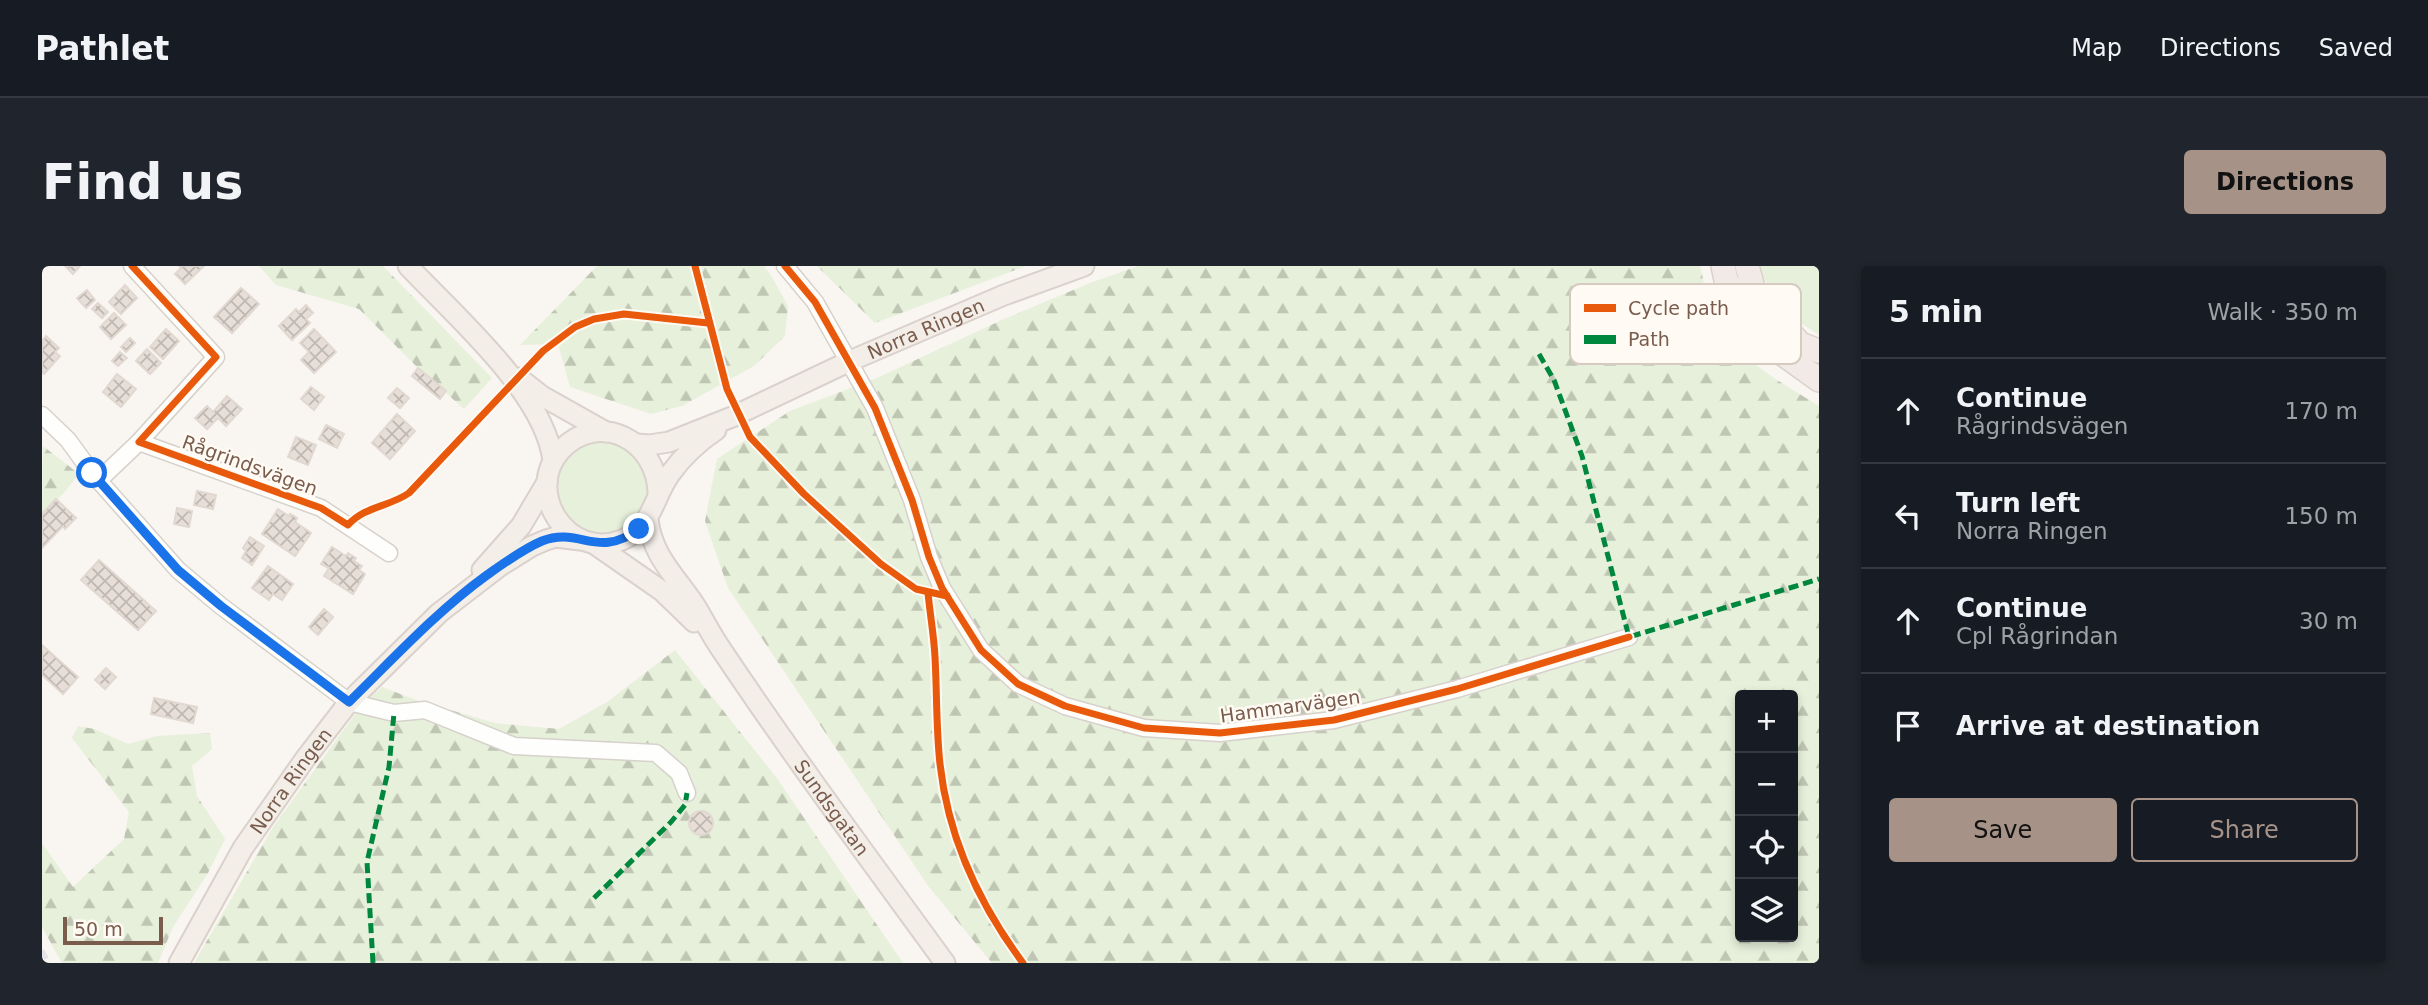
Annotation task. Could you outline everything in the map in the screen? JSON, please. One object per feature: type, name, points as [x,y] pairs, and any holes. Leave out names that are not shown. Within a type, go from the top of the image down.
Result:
[{"type":"highway","points":[[1723,266],[1728,284]]},
{"type":"highway","points":[[1747,266],[1752,284]]},
{"type":"highway","points":[[1801,344],[1819,351]]},
{"type":"highway","points":[[1797,364],[1819,380]]},
{"type":"main road","points":[[408,266],[517,384],[543,425],[549,438],[553,461]]},
{"type":"main road","name":"Norra Ringen","points":[[637,444],[669,442],[1004,295],[1084,266]]},
{"type":"main road","points":[[497,360],[542,396],[607,432],[628,438],[637,444],[651,461],[658,493],[654,509],[648,520],[629,537],[606,544],[587,541],[570,534],[549,506],[547,482],[553,461],[567,445],[596,432],[607,432]]},
{"type":"main road","name":"Norra Ringen","points":[[658,493],[691,448],[732,416]]},
{"type":"main road","name":"Norra Ringen","points":[[461,594],[521,526],[547,482]]},
{"type":"main road","name":"Sundsgatan","points":[[648,520],[650,538],[660,558],[695,606],[721,650],[945,963]]},
{"type":"main road","name":"Norra Ringen","points":[[180,963],[243,848],[305,759],[349,702],[461,594],[532,546],[556,537],[587,541]]},
{"type":"main road","name":"Sundsgatan","points":[[587,541],[662,591],[681,607],[721,650]]},
{"type":"street","points":[[98,481],[139,442],[216,357],[132,266]]},
{"type":"street","name":"Hammarvägen","points":[[785,266],[816,302],[875,408],[912,500],[933,567],[942,588],[974,639],[981,650],[1017,684],[1065,706],[1144,728],[1220,733],[1334,720],[1457,689],[1629,637]]},
{"type":"street","points":[[42,415],[68,440],[98,481],[178,570],[221,606],[349,702],[394,713],[425,710],[513,746],[656,753],[678,773],[687,793]]},
{"type":"street","name":"Rågrindsvägen","points":[[139,442],[321,508],[390,552]]},
{"type":"green space","points":[[259,266],[383,266],[492,378],[464,409],[359,309],[276,285]]},
{"type":"green space","points":[[597,266],[764,266],[788,306],[785,336],[754,366],[682,406],[651,414],[570,387],[558,344],[520,345]]},
{"type":"green space","points":[[817,266],[1026,266],[875,323]]},
{"type":"green space","points":[[1138,266],[1700,266],[1704,284],[1570,284],[1570,364],[1754,364],[1819,406],[1819,963],[992,963],[929,887],[728,588],[705,521],[717,459],[790,411],[877,378],[1004,319]]},
{"type":"green space","points":[[1760,266],[1819,266],[1819,335],[1801,323],[1801,284],[1768,284]]},
{"type":"green space","points":[[603,441],[621,445],[636,455],[646,470],[650,488],[646,506],[636,521],[621,531],[603,535],[585,531],[570,521],[560,506],[556,488],[560,470],[570,455],[585,445]]},
{"type":"green space","points":[[43,446],[79,474],[63,494],[42,513]]},
{"type":"green space","points":[[675,650],[776,777],[903,963],[194,963],[273,827],[361,706],[382,687],[495,723],[559,729],[607,702]]},
{"type":"green space","points":[[78,726],[94,729],[128,744],[157,736],[210,733],[212,749],[192,766],[197,796],[225,839],[208,873],[173,927],[158,963],[62,963],[42,927],[42,843],[73,887],[124,839],[129,812],[72,738]]},
{"type":"building","points":[[65,266],[80,266],[73,274]]},
{"type":"building","points":[[179,266],[204,266],[185,284],[175,274],[181,268]]},
{"type":"building","points":[[125,285],[137,298],[121,314],[109,302]]},
{"type":"building","points":[[241,288],[259,304],[232,333],[214,317]]},
{"type":"building","points":[[87,290],[95,300],[86,308],[77,298]]},
{"type":"building","points":[[98,303],[108,312],[102,318],[92,309]]},
{"type":"building","points":[[306,305],[313,313],[306,319],[310,323],[292,340],[279,326],[296,309],[299,312]]},
{"type":"building","points":[[114,313],[126,325],[111,339],[100,327]]},
{"type":"building","points":[[166,329],[179,341],[163,359],[150,347]]},
{"type":"building","points":[[314,329],[336,352],[314,373],[301,360],[309,352],[300,343]]},
{"type":"building","points":[[46,336],[59,348],[55,352],[60,356],[44,374],[42,341]]},
{"type":"building","points":[[130,338],[135,343],[126,352],[121,347]]},
{"type":"building","points":[[147,349],[161,363],[150,374],[136,361]]},
{"type":"building","points":[[120,352],[127,358],[118,366],[112,361]]},
{"type":"building","points":[[418,368],[446,391],[440,399],[412,376]]},
{"type":"building","points":[[117,374],[136,389],[121,407],[103,392]]},
{"type":"building","points":[[311,387],[324,397],[314,410],[301,399]]},
{"type":"building","points":[[397,388],[409,398],[400,408],[388,398]]},
{"type":"building","points":[[227,396],[242,409],[226,426],[218,418],[207,429],[195,418],[207,406],[213,412]]},
{"type":"building","points":[[397,414],[415,431],[390,459],[372,443]]},
{"type":"building","points":[[326,425],[344,434],[337,448],[319,439]]},
{"type":"building","points":[[296,437],[316,445],[308,465],[288,457]]},
{"type":"building","points":[[197,491],[216,495],[213,509],[194,505]]},
{"type":"building","points":[[56,499],[76,518],[65,529],[63,526],[42,548],[42,514]]},
{"type":"building","points":[[177,508],[192,511],[189,527],[174,524]]},
{"type":"building","points":[[278,509],[297,518],[295,522],[311,533],[295,556],[262,534]]},
{"type":"building","points":[[250,537],[264,546],[252,565],[242,558],[246,551],[243,548]]},
{"type":"building","points":[[332,547],[346,556],[348,553],[356,558],[354,561],[362,566],[359,570],[365,574],[353,594],[324,576],[329,568],[321,564]]},
{"type":"building","points":[[99,560],[156,611],[138,630],[81,580]]},
{"type":"building","points":[[268,566],[293,584],[282,600],[273,594],[269,600],[252,588]]},
{"type":"building","points":[[324,609],[333,617],[318,635],[309,627]]},
{"type":"building","points":[[42,645],[78,677],[63,694],[42,675]]},
{"type":"building","points":[[106,668],[116,677],[105,689],[95,680]]},
{"type":"building","points":[[154,698],[197,707],[193,723],[151,714]]},
{"type":"building","points":[[701,811],[710,814],[713,823],[710,832],[701,835],[692,832],[689,823],[692,814]]},
{"type":"railway","points":[[42,950],[49,963]]},
{"type":"marked path","points":[[1539,354],[1554,380],[1582,456],[1629,637],[1819,579]]},
{"type":"marked path","points":[[373,963],[367,862],[389,767],[394,713]]},
{"type":"marked path","points":[[594,898],[671,822],[685,805],[687,793]]},
{"type":"cycle path","points":[[132,266],[216,357],[139,442],[321,508],[348,525],[369,510],[409,493],[543,351],[575,327],[594,319],[624,314],[708,323]]},
{"type":"cycle path","points":[[695,266],[727,389],[750,437],[804,494],[881,564],[916,589],[947,596]]},
{"type":"cycle path","points":[[785,266],[815,302],[875,408],[912,500],[929,557],[942,588],[981,650],[1018,684],[1065,706],[1144,728],[1220,733],[1334,720],[1457,689],[1629,637]]},
{"type":"cycle path","points":[[928,593],[940,764],[950,818],[968,869],[980,893],[1007,941],[1023,963]]},
{"type":"route","points":[[92,473],[178,570],[221,606],[349,702],[461,594],[532,546],[556,537],[606,544],[629,537],[639,529]]}]
